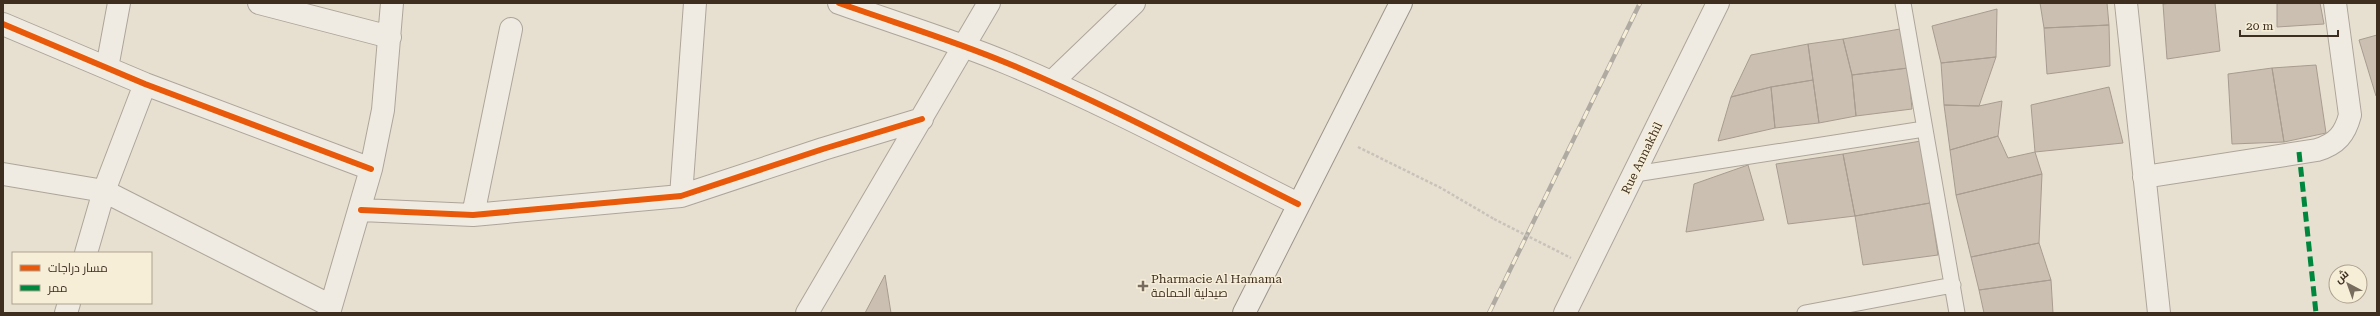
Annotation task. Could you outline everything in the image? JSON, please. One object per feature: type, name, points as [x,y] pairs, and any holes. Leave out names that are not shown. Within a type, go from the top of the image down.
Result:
[{"type":"street","points":[[107,68],[119,3]]},
{"type":"street","points":[[259,3],[390,37]]},
{"type":"street","points":[[3,174],[104,191],[330,310],[361,210],[383,110],[392,3]]},
{"type":"street","points":[[681,196],[695,3]]},
{"type":"street","points":[[839,3],[965,46],[1052,82],[1298,204]]},
{"type":"street","points":[[807,313],[989,3]]},
{"type":"street","points":[[1052,82],[1134,3]]},
{"type":"street","points":[[1244,313],[1401,3]]},
{"type":"street","name":"Rue Annakhil","points":[[1565,313],[1635,174],[1718,3]]},
{"type":"street","points":[[2126,3],[2159,313]]},
{"type":"street","points":[[2144,177],[2317,150],[2331,146],[2347,128],[2350,115],[2335,3]]},
{"type":"street","points":[[3,24],[145,84],[371,169]]},
{"type":"street","points":[[473,215],[510,29]]},
{"type":"street","points":[[86,252],[104,191],[145,84]]},
{"type":"street","points":[[361,210],[473,215],[681,196],[823,149],[922,119]]},
{"type":"lane","points":[[1903,3],[1957,313]]},
{"type":"lane","points":[[1635,174],[1924,129]]},
{"type":"lane","points":[[1805,313],[1953,285]]},
{"type":"path","points":[[1334,135],[1441,188],[1494,219],[1571,258]]},
{"type":"building","points":[[2040,3],[2107,3],[2109,25],[2044,28]]},
{"type":"building","points":[[2215,3],[2220,51],[2167,59],[2163,4]]},
{"type":"building","points":[[2277,3],[2320,3],[2324,24],[2277,27]]},
{"type":"building","points":[[1997,9],[1996,57],[1941,63],[1932,26]]},
{"type":"building","points":[[2109,25],[2110,66],[2047,74],[2044,28]]},
{"type":"building","points":[[1900,29],[1908,68],[1852,75],[1843,39]]},
{"type":"building","points":[[2377,35],[2377,95],[2376,96],[2359,40]]},
{"type":"building","points":[[1843,39],[1852,75],[1856,116],[1819,123],[1808,44]]},
{"type":"building","points":[[1808,44],[1813,80],[1771,87],[1731,97],[1751,55]]},
{"type":"building","points":[[1996,57],[1979,106],[1944,105],[1941,63]]},
{"type":"building","points":[[2316,65],[2326,133],[2284,142],[2272,68]]},
{"type":"building","points":[[1908,68],[1912,109],[1856,116],[1852,75]]},
{"type":"building","points":[[2272,68],[2284,142],[2232,144],[2228,74]]},
{"type":"building","points":[[1813,80],[1819,123],[1775,128],[1771,87]]},
{"type":"building","points":[[1771,87],[1775,128],[1718,141],[1731,97]]},
{"type":"building","points":[[2109,87],[2123,143],[2035,152],[2031,105]]},
{"type":"building","points":[[2002,101],[1998,136],[1950,150],[1944,105],[1979,106]]},
{"type":"building","points":[[1998,136],[2008,158],[2035,152],[2042,174],[1956,195],[1950,150]]},
{"type":"building","points":[[1921,141],[1930,203],[1855,216],[1843,154]]},
{"type":"building","points":[[1843,154],[1855,216],[1788,224],[1776,164]]},
{"type":"building","points":[[1748,165],[1764,220],[1686,232],[1694,184]]},
{"type":"building","points":[[2042,174],[2039,243],[1971,257],[1956,195]]},
{"type":"building","points":[[1930,203],[1938,255],[1863,265],[1855,216]]},
{"type":"building","points":[[2039,243],[2051,280],[1979,290],[1971,257]]},
{"type":"building","points":[[885,275],[891,313],[865,313]]},
{"type":"building","points":[[2051,280],[2053,313],[1984,313],[1979,290]]},
{"type":"railway","points":[[1489,313],[1640,3]]},
{"type":"marked path","points":[[2299,152],[2316,313]]},
{"type":"cycle path","points":[[839,3],[965,47],[1044,79],[1154,131],[1298,204]]},
{"type":"cycle path","points":[[3,24],[145,84],[371,169]]},
{"type":"cycle path","points":[[361,210],[473,215],[681,196],[823,149],[922,119]]},
{"type":"place","name":"Pharmacie Al Hamama صيدلية الحمامة","points":[[1143,286]]}]
